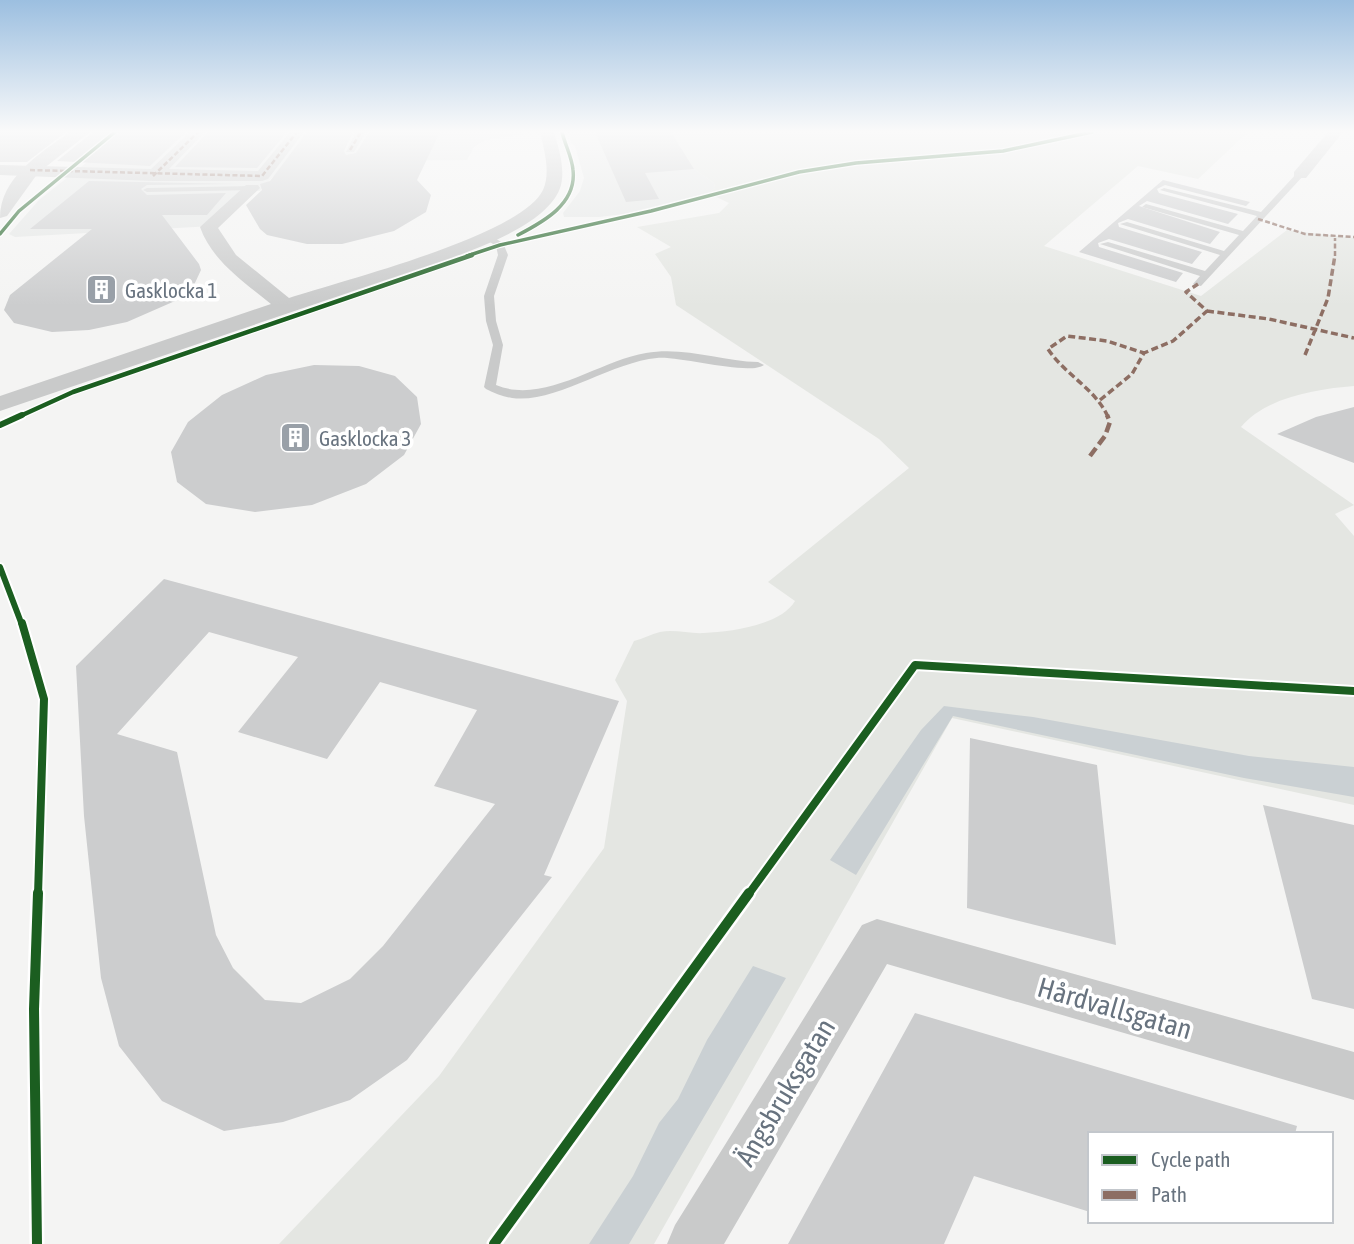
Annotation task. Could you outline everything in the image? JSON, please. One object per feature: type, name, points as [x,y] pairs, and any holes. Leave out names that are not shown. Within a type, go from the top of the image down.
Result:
[{"type":"street","points":[[0,212],[19,190]]},
{"type":"street","points":[[250,190],[209,227],[211,238],[246,274],[286,306]]},
{"type":"street","points":[[0,404],[486,236],[529,214],[551,190]]},
{"type":"street","name":"Hårdvallsgatan","points":[[877,940],[1354,1076]]},
{"type":"street","name":"Ängsbruksgatan","points":[[694,1244],[877,940]]},
{"type":"lane","points":[[1164,190],[1262,215]]},
{"type":"lane","points":[[1198,284],[1286,190]]},
{"type":"lane","points":[[1146,207],[1244,234]]},
{"type":"lane","points":[[1124,224],[1226,254]]},
{"type":"lane","points":[[486,236],[500,244],[503,255],[489,296],[491,321],[498,345],[490,387],[514,395],[560,385],[642,357],[672,352],[737,366],[758,365]]},
{"type":"lane","points":[[1105,244],[1207,275]]},
{"type":"shaded area","points":[[52,190],[261,190],[250,191],[213,226],[15,237],[9,234],[39,200]]},
{"type":"shaded area","points":[[712,190],[624,214],[564,217],[563,213],[580,191]]},
{"type":"shaded area","points":[[712,190],[1110,190],[1044,246],[1201,296],[1287,230],[1354,238],[1354,386],[1293,396],[1264,408],[1241,427],[1354,505],[1335,514],[1354,536],[1354,805],[952,718],[654,1244],[279,1244],[439,1076],[604,848],[627,701],[615,680],[634,641],[665,631],[704,633],[741,629],[779,616],[795,601],[768,582],[909,468],[879,439],[676,305],[671,277],[655,254],[671,247],[637,227],[719,213],[729,203],[708,193]]},
{"type":"shaded area","points":[[944,706],[1033,717],[1249,756],[1354,767],[1354,797],[1244,778],[953,716],[856,875],[830,860],[921,730]]},
{"type":"shaded area","points":[[753,966],[786,978],[629,1244],[589,1244],[633,1176],[659,1123],[678,1099],[707,1040]]},
{"type":"building","points":[[78,190],[142,190],[147,195],[226,193],[207,215],[162,215],[199,264],[201,270],[194,285],[175,301],[127,322],[89,330],[52,332],[14,323],[4,310],[10,295],[92,229],[30,229]]},
{"type":"building","points":[[262,190],[426,190],[431,195],[426,212],[394,231],[342,244],[307,244],[267,235],[260,229],[246,205]]},
{"type":"building","points":[[621,190],[654,190],[659,199],[626,202]]},
{"type":"building","points":[[1151,190],[1238,214],[1228,224],[1147,201],[1139,206],[1220,232],[1210,244],[1128,219],[1118,223],[1119,227],[1202,252],[1192,264],[1109,239],[1098,243],[1099,247],[1183,273],[1176,282],[1079,252]]},
{"type":"building","points":[[1184,190],[1203,190],[1250,202],[1246,206]]},
{"type":"building","name":"Gasklocka 3","points":[[314,365],[359,366],[395,376],[417,397],[421,424],[404,455],[366,484],[312,505],[255,512],[206,504],[177,482],[171,452],[188,422],[222,395],[266,375]]},
{"type":"building","points":[[1354,407],[1354,463],[1277,434],[1316,417]]},
{"type":"building","points":[[164,579],[619,701],[544,875],[552,877],[407,1060],[350,1100],[283,1122],[224,1131],[162,1101],[119,1046],[101,978],[84,816],[76,666]],"holes":[[[209,632],[298,657],[238,732],[327,759],[380,682],[477,710],[434,786],[495,804],[383,946],[350,979],[301,1003],[265,1000],[233,968],[216,935],[177,752],[117,734]]]},
{"type":"building","points":[[970,738],[1097,765],[1116,945],[967,908]]},
{"type":"building","points":[[1263,805],[1354,825],[1354,1009],[1312,999]]},
{"type":"building","points":[[915,1013],[1297,1126],[1296,1132],[1088,1132],[1088,1211],[974,1176],[944,1244],[788,1244]]},
{"type":"marked path","points":[[1258,219],[1305,234],[1354,237]]},
{"type":"marked path","points":[[1305,355],[1328,298],[1334,269],[1335,238]]},
{"type":"marked path","points":[[1100,400],[1132,374],[1144,353],[1173,341],[1207,311],[1186,292],[1198,284]]},
{"type":"marked path","points":[[1207,311],[1269,319],[1354,338]]},
{"type":"marked path","points":[[1090,456],[1105,436],[1110,422],[1100,400],[1059,366],[1048,349],[1067,336],[1107,341],[1144,353]]},
{"type":"cycle path","points":[[0,234],[19,211],[44,190]]},
{"type":"cycle path","points":[[518,235],[548,218],[565,201],[571,190]]},
{"type":"cycle path","points":[[0,425],[73,392],[500,245],[730,190]]},
{"type":"cycle path","points":[[0,567],[19,613],[44,699],[34,1009],[37,1244]]},
{"type":"cycle path","points":[[494,1244],[915,665],[1354,691]]},
{"type":"place","name":"Gasklocka 1","points":[[102,290]]},
{"type":"place","name":"Gasklocka 3","points":[[296,438]]}]
